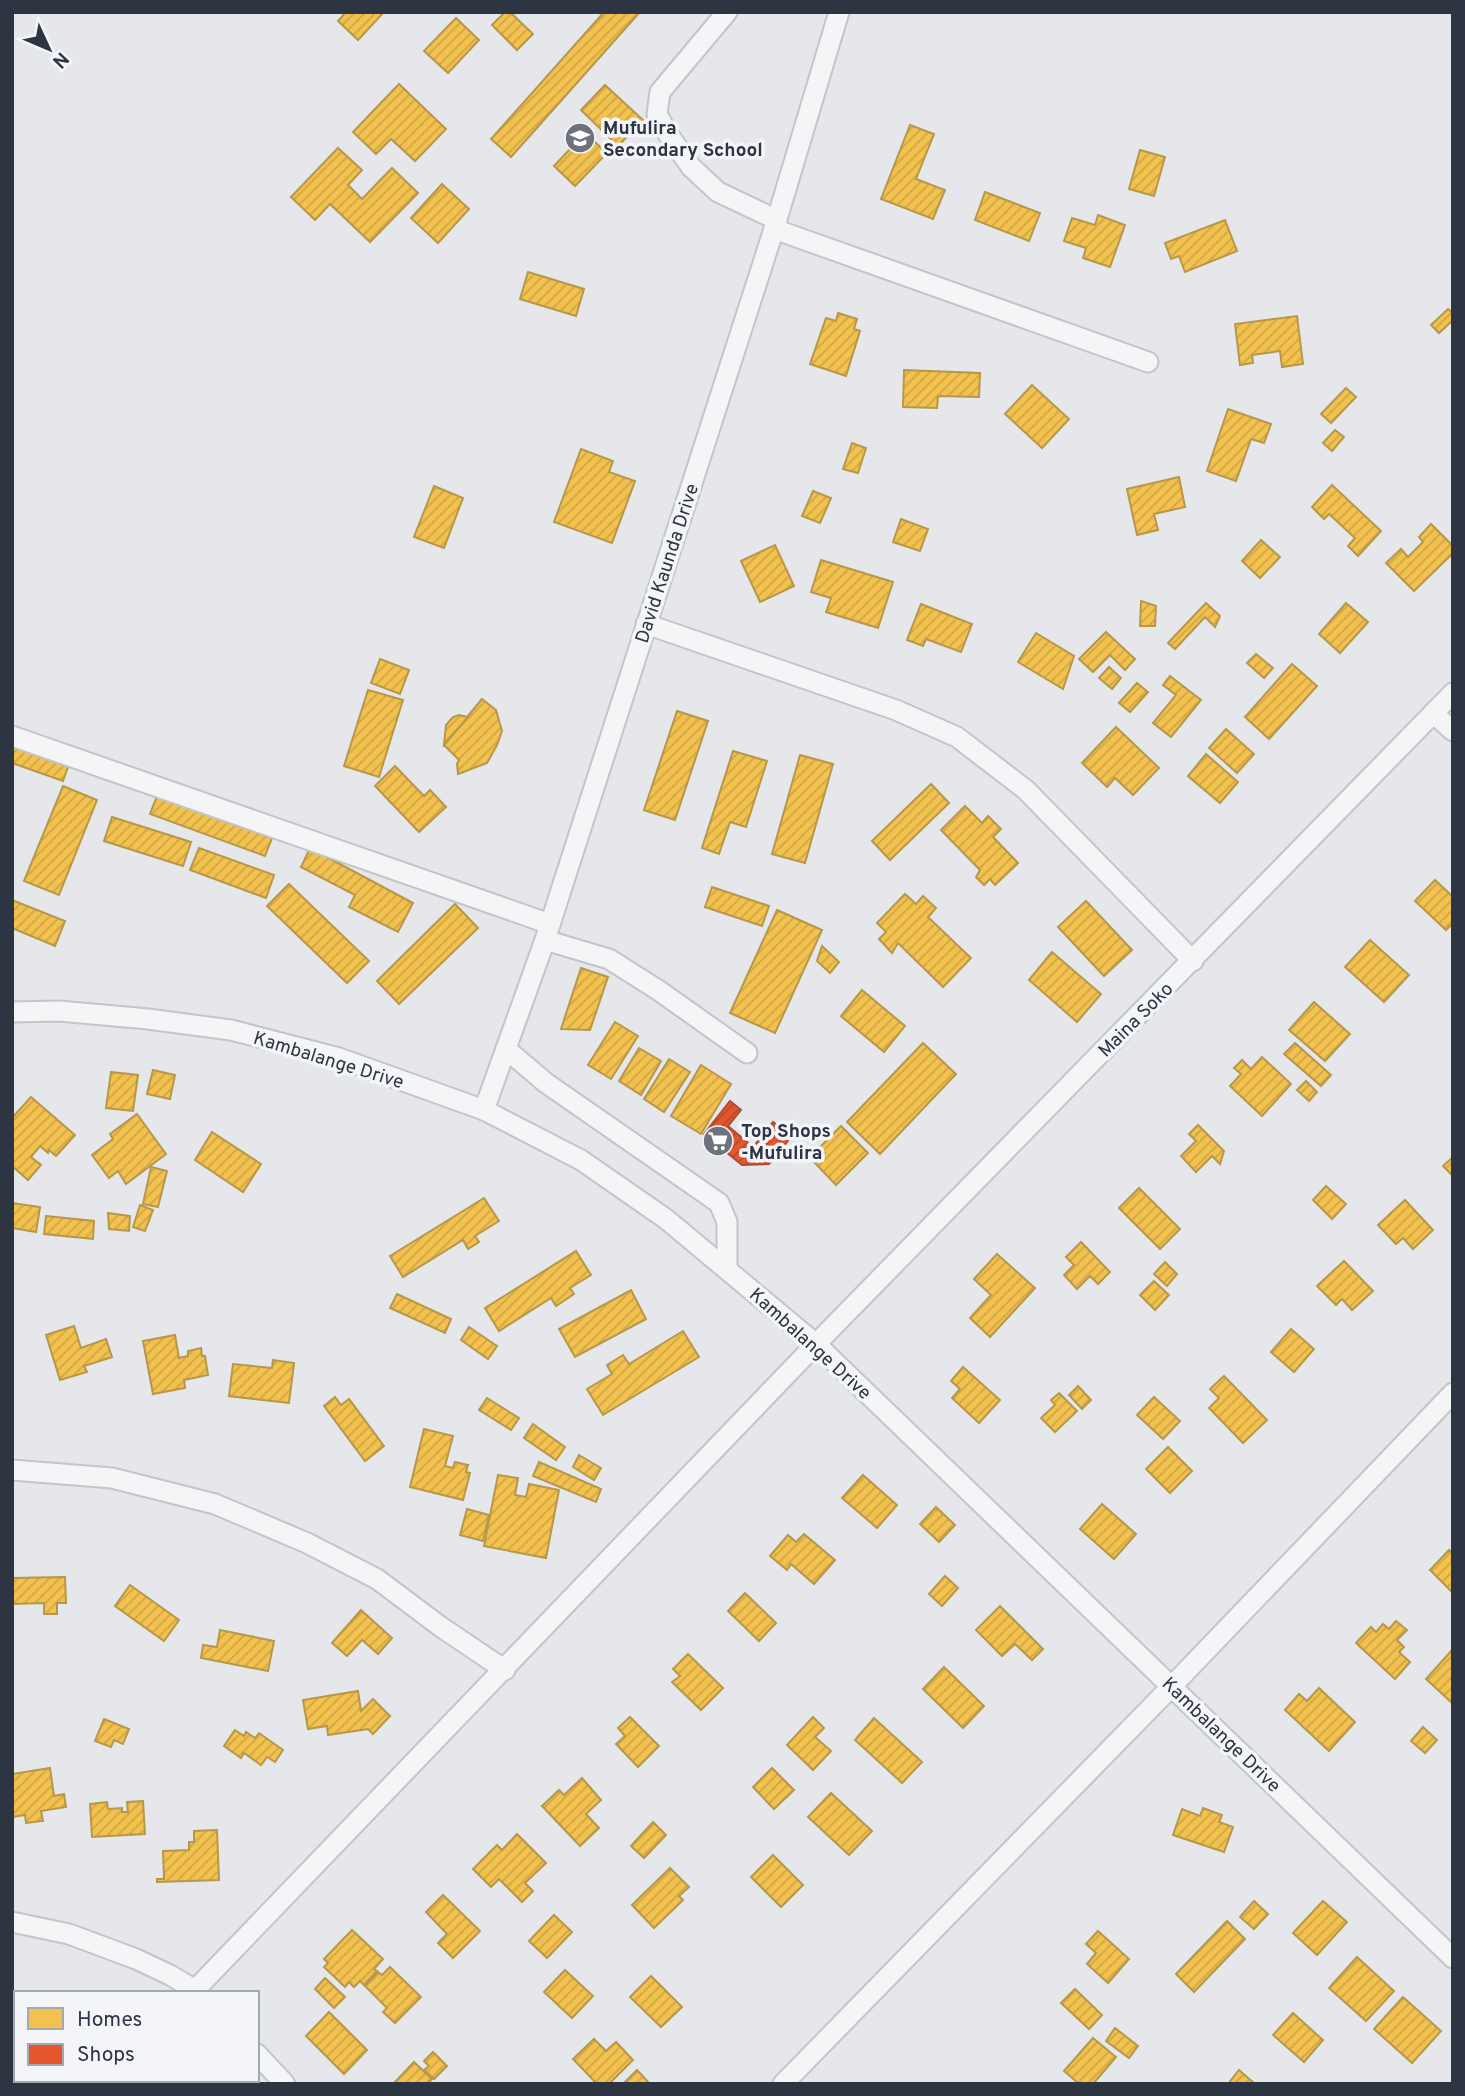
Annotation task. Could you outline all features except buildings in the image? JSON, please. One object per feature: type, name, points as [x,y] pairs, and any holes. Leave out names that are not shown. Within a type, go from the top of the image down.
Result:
[{"type":"street","points":[[727,12],[660,92],[657,114],[691,167],[718,192],[776,225],[1148,362]]},
{"type":"street","name":"David Kaunda Drive","points":[[484,1110],[547,932],[776,225],[839,12]]},
{"type":"street","points":[[646,624],[897,710],[957,737],[1026,790],[1193,961]]},
{"type":"street","name":"Maina Soko","points":[[197,1991],[816,1344],[1453,693]]},
{"type":"street","points":[[1433,713],[1453,732]]},
{"type":"street","points":[[12,736],[547,932],[608,959],[658,990],[747,1053]]},
{"type":"street","name":"Kambalange Drive","points":[[12,1012],[59,1012],[148,1019],[231,1030],[340,1058],[484,1110],[581,1160],[666,1219],[816,1344],[1453,1958]]},
{"type":"street","points":[[506,1049],[545,1083],[719,1203],[727,1222],[727,1268]]},
{"type":"street","points":[[783,2084],[1172,1686],[1453,1393]]},
{"type":"street","points":[[12,1470],[112,1478],[215,1504],[307,1543],[377,1580],[505,1670]]},
{"type":"street","points":[[12,1922],[69,1934],[136,1959],[194,1991]]},
{"type":"street","points":[[259,2056],[285,2084]]},
{"type":"place","name":"Mufulira Secondary School","points":[[580,138]]},
{"type":"place","name":"Top Shops -Mufulira","points":[[718,1141]]}]
